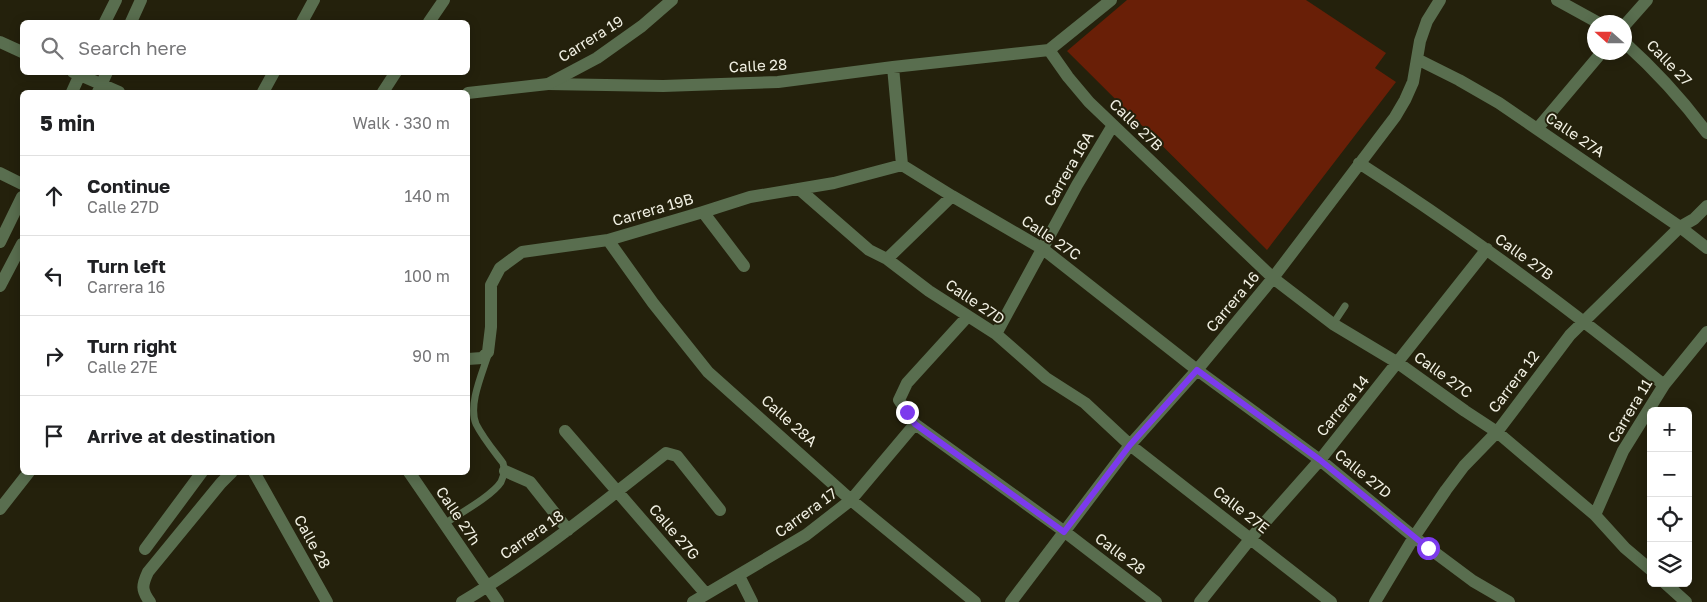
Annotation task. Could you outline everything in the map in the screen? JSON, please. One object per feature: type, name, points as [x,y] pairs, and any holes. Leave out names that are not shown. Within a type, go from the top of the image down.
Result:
[{"type":"street","points":[[106,20],[116,0]]},
{"type":"street","points":[[132,20],[141,0]]},
{"type":"street","points":[[303,20],[314,0]]},
{"type":"street","points":[[430,20],[444,0]]},
{"type":"street","name":"Carrera 19","points":[[548,84],[597,58],[642,26],[672,0]]},
{"type":"street","points":[[1048,50],[1110,0]]},
{"type":"street","name":"Carrera 16","points":[[1011,602],[1130,445],[1197,370],[1273,278],[1405,100],[1413,82],[1420,41],[1428,20],[1440,0]]},
{"type":"street","points":[[1557,0],[1587,16]]},
{"type":"street","points":[[1632,17],[1647,0]]},
{"type":"street","points":[[0,42],[20,51]]},
{"type":"street","name":"Calle 27","points":[[1632,49],[1651,66],[1682,100],[1707,133]]},
{"type":"street","name":"Calle 28","points":[[470,93],[548,84],[663,86],[778,82],[1048,50]]},
{"type":"street","name":"Calle 27B","points":[[1048,50],[1089,102],[1273,278]]},
{"type":"street","name":"Calle 27A","points":[[1417,59],[1499,103],[1680,226],[1707,248]]},
{"type":"street","points":[[1537,129],[1595,60]]},
{"type":"street","points":[[893,67],[902,164]]},
{"type":"street","points":[[73,90],[78,75]]},
{"type":"street","points":[[79,75],[100,89],[106,75]]},
{"type":"street","points":[[264,90],[272,75]]},
{"type":"street","points":[[384,90],[394,75]]},
{"type":"street","name":"Carrera 16A","points":[[996,334],[1113,125]]},
{"type":"street","name":"Calle 27B","points":[[1359,163],[1487,249],[1585,321],[1664,385]]},
{"type":"street","name":"Carrera 19B","points":[[488,352],[491,327],[491,285],[500,268],[522,252],[608,240],[750,197],[860,177],[902,164]]},
{"type":"street","name":"Calle 27C","points":[[902,164],[952,196],[1043,249],[1197,370]]},
{"type":"street","points":[[0,173],[20,183]]},
{"type":"street","name":"Calle 27D","points":[[799,189],[863,245],[888,259],[929,291],[996,334],[1046,378],[1085,403],[1130,445]]},
{"type":"street","points":[[888,259],[952,196]]},
{"type":"street","points":[[20,201],[0,242],[20,246]]},
{"type":"street","name":"Carrera 12","points":[[1375,602],[1414,537],[1460,472],[1497,432],[1570,335],[1680,226],[1694,218],[1707,206]]},
{"type":"street","points":[[703,212],[744,266]]},
{"type":"street","name":"Calle 28A","points":[[608,240],[652,303],[708,372],[851,500],[975,602]]},
{"type":"street","points":[[0,286],[20,248]]},
{"type":"street","name":"Carrera 14","points":[[1200,602],[1251,538],[1320,460],[1487,249]]},
{"type":"street","name":"Calle 27C","points":[[1273,278],[1333,324],[1398,363],[1497,432],[1594,515],[1625,548],[1647,567]]},
{"type":"street","points":[[968,316],[907,383],[899,400],[915,424],[1064,532]]},
{"type":"street","name":"Carrera 11","points":[[1594,515],[1623,451],[1664,385],[1707,332]]},
{"type":"street","points":[[470,359],[482,358],[488,352]]},
{"type":"street","name":"Calle 27D","points":[[1197,370],[1320,460],[1414,537],[1473,581],[1509,602]]},
{"type":"street","name":"Carrera 17","points":[[693,602],[806,535],[851,500],[915,424]]},
{"type":"street","name":"Calle 27G","points":[[564,431],[706,594]]},
{"type":"street","name":"Calle 27E","points":[[1130,445],[1331,602]]},
{"type":"street","name":"Carrera 18","points":[[462,602],[487,587],[568,530],[666,453],[677,456],[720,510]]},
{"type":"street","points":[[505,471],[530,482],[568,530]]},
{"type":"street","points":[[0,509],[27,475]]},
{"type":"street","name":"Calle 28","points":[[256,475],[327,602]]},
{"type":"street","name":"Calle 27h","points":[[411,475],[498,602]]},
{"type":"street","points":[[145,549],[209,476]]},
{"type":"street","points":[[150,602],[144,594],[143,583],[148,572],[209,476]]},
{"type":"street","name":"Calle 28","points":[[1064,532],[1156,602]]},
{"type":"street","points":[[739,576],[752,602]]},
{"type":"street","points":[[1669,587],[1686,602]]},
{"type":"lane","points":[[1333,324],[1346,306]]},
{"type":"lane","points":[[444,524],[495,490],[502,481],[505,471],[503,463],[476,424],[473,411],[488,352]]},
{"type":"shaded area","points":[[1127,0],[1306,0],[1386,53],[1375,68],[1396,82],[1267,250],[1067,51]]},
{"type":"route","points":[[907,412],[915,424],[1064,532],[1130,445],[1197,370],[1320,460],[1428,548]]}]
